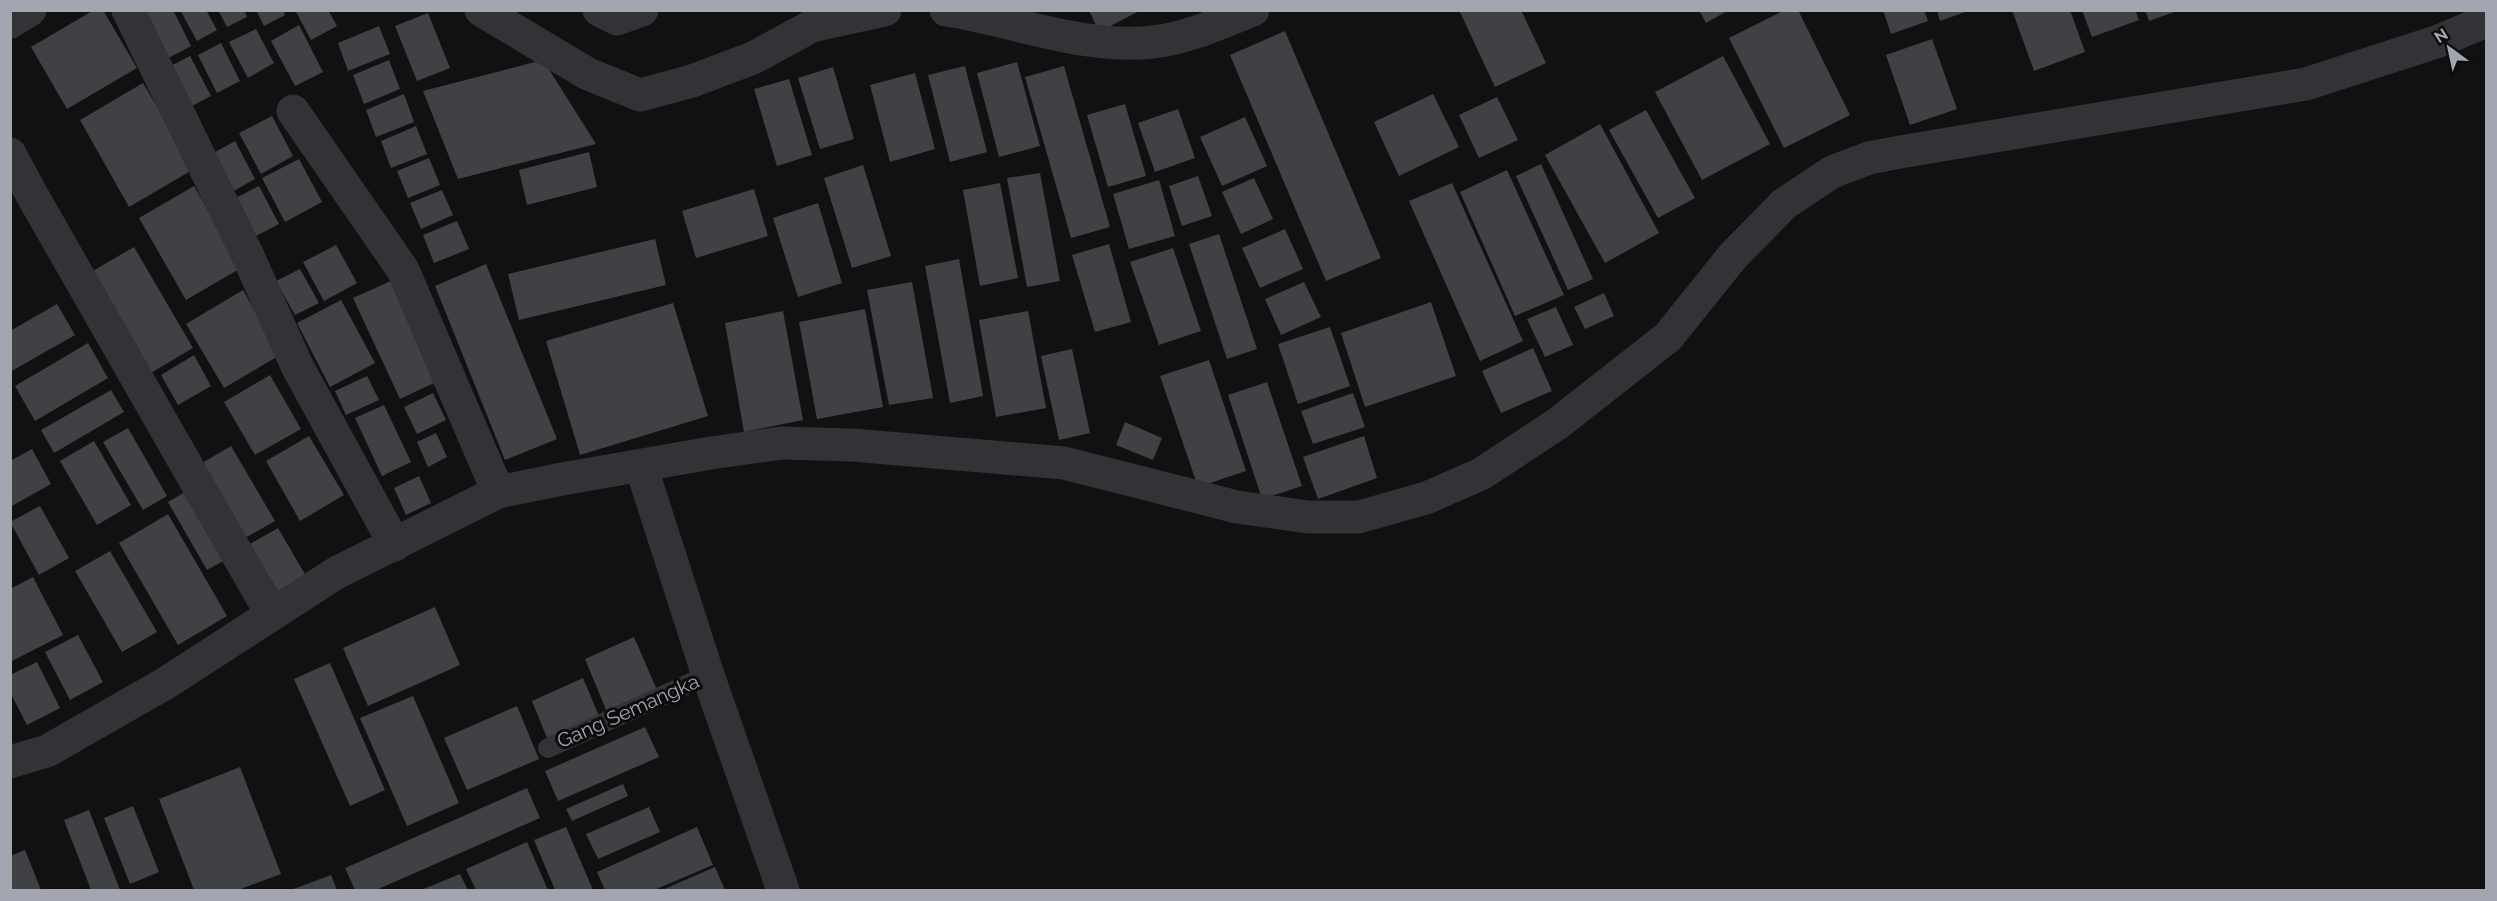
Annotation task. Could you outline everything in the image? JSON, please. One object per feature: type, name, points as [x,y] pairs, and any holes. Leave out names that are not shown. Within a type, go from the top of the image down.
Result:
[{"type":"street","points":[[10,22],[30,10]]},
{"type":"street","points":[[128,10],[248,256],[297,366],[396,545]]},
{"type":"street","points":[[481,10],[588,74],[640,94],[692,81],[753,58],[812,26],[885,10]]},
{"type":"street","points":[[599,10],[617,19],[642,10]]},
{"type":"street","points":[[946,10],[1105,44],[1154,42],[1208,28],[1253,10]]},
{"type":"street","points":[[10,762],[47,752],[166,683],[336,573],[498,492],[781,443],[852,445],[1064,463],[1236,507],[1308,517],[1359,517],[1426,498],[1481,474],[1557,424],[1668,337],[1733,256],[1784,204],[1832,172],[1869,158],[1900,152],[2306,84],[2439,41],[2487,21]]},
{"type":"street","points":[[293,111],[403,270],[498,492]]},
{"type":"street","points":[[10,154],[271,614]]},
{"type":"street","points":[[641,466],[708,675],[783,891]]},
{"type":"lane","name":"Gang Semangka","points":[[548,748],[708,675]]},
{"type":"building","points":[[94,10],[103,10],[137,68],[67,109],[31,47]]},
{"type":"building","points":[[147,10],[173,10],[191,46],[161,62],[137,16]]},
{"type":"building","points":[[180,10],[206,10],[217,30],[197,41]]},
{"type":"building","points":[[218,10],[244,10],[247,17],[227,27]]},
{"type":"building","points":[[256,10],[283,10],[285,15],[264,26]]},
{"type":"building","points":[[295,10],[328,10],[337,26],[311,40]]},
{"type":"building","points":[[1089,10],[1141,10],[1099,32]]},
{"type":"building","points":[[1459,10],[1521,10],[1546,63],[1495,87]]},
{"type":"building","points":[[1699,10],[1729,10],[1706,23]]},
{"type":"building","points":[[1785,10],[1798,10],[1850,115],[1784,148],[1729,38]]},
{"type":"building","points":[[1883,10],[1924,10],[1928,21],[1891,34]]},
{"type":"building","points":[[1937,10],[1968,10],[1968,11],[1940,21]]},
{"type":"building","points":[[2012,10],[2070,10],[2085,52],[2034,71]]},
{"type":"building","points":[[2082,10],[2135,10],[2139,20],[2092,37]]},
{"type":"building","points":[[2145,10],[2177,10],[2177,11],[2149,21]]},
{"type":"building","points":[[428,13],[450,68],[417,81],[395,26]]},
{"type":"building","points":[[299,25],[323,72],[295,86],[271,41]]},
{"type":"building","points":[[379,26],[390,54],[348,71],[338,43]]},
{"type":"building","points":[[256,29],[274,63],[248,78],[229,42]]},
{"type":"building","points":[[1285,31],[1381,258],[1326,281],[1230,55]]},
{"type":"building","points":[[1932,39],[1957,109],[1910,125],[1886,55]]},
{"type":"building","points":[[221,43],[240,81],[217,93],[198,55]]},
{"type":"building","points":[[190,56],[211,96],[186,109],[165,69]]},
{"type":"building","points":[[1723,56],[1770,144],[1702,180],[1655,92]]},
{"type":"building","points":[[389,60],[400,89],[364,104],[353,75]]},
{"type":"building","points":[[543,60],[596,144],[458,179],[423,91]]},
{"type":"building","points":[[1017,62],[1040,146],[999,157],[977,73]]},
{"type":"building","points":[[965,66],[987,152],[950,162],[928,75]]},
{"type":"building","points":[[1064,66],[1110,227],[1071,238],[1025,77]]},
{"type":"building","points":[[833,67],[854,139],[820,149],[798,78]]},
{"type":"building","points":[[915,73],[935,149],[890,162],[870,85]]},
{"type":"building","points":[[789,79],[812,155],[777,166],[754,89]]},
{"type":"building","points":[[143,83],[194,169],[129,207],[80,120]]},
{"type":"building","points":[[404,94],[414,122],[376,137],[366,110]]},
{"type":"building","points":[[1433,94],[1459,147],[1399,176],[1374,122]]},
{"type":"building","points":[[1497,97],[1518,140],[1479,158],[1459,115]]},
{"type":"building","points":[[1125,104],[1146,176],[1108,187],[1087,115]]},
{"type":"building","points":[[1178,109],[1195,158],[1155,172],[1138,123]]},
{"type":"building","points":[[1646,110],[1695,198],[1658,218],[1609,130]]},
{"type":"building","points":[[272,116],[293,156],[261,174],[239,133]]},
{"type":"building","points":[[1245,117],[1267,166],[1222,186],[1200,137]]},
{"type":"building","points":[[1600,124],[1659,233],[1605,263],[1545,155]]},
{"type":"building","points":[[416,126],[427,154],[391,168],[381,141]]},
{"type":"building","points":[[235,141],[255,179],[230,193],[210,155]]},
{"type":"building","points":[[589,152],[597,187],[527,205],[519,170]]},
{"type":"building","points":[[429,158],[440,185],[408,198],[397,171]]},
{"type":"building","points":[[299,159],[322,202],[285,222],[262,178]]},
{"type":"building","points":[[1541,164],[1593,279],[1568,290],[1516,176]]},
{"type":"building","points":[[863,165],[891,256],[852,268],[824,178]]},
{"type":"building","points":[[1507,170],[1564,295],[1515,316],[1460,192]]},
{"type":"building","points":[[1040,173],[1060,281],[1027,287],[1007,178]]},
{"type":"building","points":[[1198,176],[1212,216],[1182,226],[1169,186]]},
{"type":"building","points":[[1254,178],[1273,219],[1241,234],[1222,192]]},
{"type":"building","points":[[1159,180],[1175,236],[1129,249],[1113,194]]},
{"type":"building","points":[[1000,183],[1018,278],[980,286],[963,190]]},
{"type":"building","points":[[1452,183],[1523,341],[1480,361],[1409,201]]},
{"type":"building","points":[[194,186],[241,268],[186,300],[139,218]]},
{"type":"building","points":[[259,186],[279,224],[250,239],[230,201]]},
{"type":"building","points":[[754,189],[768,236],[696,258],[682,211]]},
{"type":"building","points":[[442,190],[453,215],[421,229],[410,203]]},
{"type":"building","points":[[818,203],[842,283],[798,297],[773,218]]},
{"type":"building","points":[[457,221],[469,249],[434,263],[423,235]]},
{"type":"building","points":[[1285,229],[1303,269],[1260,288],[1242,248]]},
{"type":"building","points":[[1219,234],[1257,349],[1227,359],[1189,244]]},
{"type":"building","points":[[655,239],[666,285],[519,320],[508,274]]},
{"type":"building","points":[[1109,244],[1131,322],[1095,332],[1072,255]]},
{"type":"building","points":[[336,245],[357,283],[324,301],[303,262]]},
{"type":"building","points":[[134,247],[193,348],[149,374],[91,272]]},
{"type":"building","points":[[1173,248],[1201,331],[1159,345],[1130,262]]},
{"type":"building","points":[[959,259],[983,396],[950,403],[925,266]]},
{"type":"building","points":[[486,264],[557,439],[505,460],[435,286]]},
{"type":"building","points":[[300,269],[319,303],[295,315],[276,281]]},
{"type":"building","points":[[391,281],[438,381],[400,399],[353,298]]},
{"type":"building","points":[[912,282],[933,398],[889,405],[867,290]]},
{"type":"building","points":[[1304,282],[1321,317],[1281,335],[1265,299]]},
{"type":"building","points":[[243,290],[280,355],[224,388],[186,324]]},
{"type":"building","points":[[1604,293],[1614,316],[1585,329],[1574,307]]},
{"type":"building","points":[[341,300],[375,363],[330,387],[297,323]]},
{"type":"building","points":[[1431,302],[1456,376],[1365,407],[1341,333]]},
{"type":"building","points":[[673,303],[708,416],[580,455],[546,341]]},
{"type":"building","points":[[57,304],[75,335],[10,372],[10,331]]},
{"type":"building","points":[[1556,307],[1573,345],[1545,357],[1527,319]]},
{"type":"building","points":[[865,309],[883,407],[817,419],[799,322]]},
{"type":"building","points":[[783,311],[803,420],[744,432],[725,323]]},
{"type":"building","points":[[1028,311],[1046,408],[996,417],[979,320]]},
{"type":"building","points":[[1330,327],[1350,386],[1298,404],[1278,344]]},
{"type":"building","points":[[88,343],[108,378],[35,421],[15,386]]},
{"type":"building","points":[[1533,348],[1552,391],[1501,413],[1482,371]]},
{"type":"building","points":[[1072,349],[1090,433],[1059,440],[1041,356]]},
{"type":"building","points":[[194,355],[211,386],[178,405],[161,375]]},
{"type":"building","points":[[1209,360],[1246,471],[1198,487],[1160,376]]},
{"type":"building","points":[[270,375],[301,429],[255,455],[224,402]]},
{"type":"building","points":[[367,376],[379,400],[346,415],[335,391]]},
{"type":"building","points":[[1267,382],[1302,486],[1262,499],[1228,395]]},
{"type":"building","points":[[111,390],[124,412],[54,453],[41,430]]},
{"type":"building","points":[[433,393],[446,420],[417,434],[404,407]]},
{"type":"building","points":[[1353,393],[1365,427],[1313,444],[1301,411]]},
{"type":"building","points":[[384,405],[411,462],[382,476],[355,418]]},
{"type":"building","points":[[1125,422],[1162,438],[1153,460],[1116,445]]},
{"type":"building","points":[[128,428],[167,496],[143,510],[103,442]]},
{"type":"building","points":[[436,433],[447,457],[428,467],[417,442]]},
{"type":"building","points":[[309,436],[344,495],[300,521],[266,461]]},
{"type":"building","points":[[1364,436],[1377,478],[1318,499],[1303,457]]},
{"type":"building","points":[[94,441],[131,505],[97,525],[60,461]]},
{"type":"building","points":[[231,446],[275,521],[245,538],[202,463]]},
{"type":"building","points":[[32,449],[51,484],[10,507],[10,461]]},
{"type":"building","points":[[419,476],[431,503],[406,515],[394,488]]},
{"type":"building","points":[[192,488],[232,556],[207,570],[168,502]]},
{"type":"building","points":[[40,506],[69,558],[39,575],[10,522]]},
{"type":"building","points":[[168,514],[227,616],[178,645],[119,543]]},
{"type":"building","points":[[278,528],[306,576],[278,592],[250,544]]},
{"type":"building","points":[[110,551],[157,632],[122,652],[75,571]]},
{"type":"building","points":[[33,577],[63,635],[10,662],[10,589]]},
{"type":"building","points":[[435,607],[460,665],[368,706],[343,648]]},
{"type":"building","points":[[78,635],[103,682],[70,700],[45,652]]},
{"type":"building","points":[[634,637],[657,690],[607,712],[585,659]]},
{"type":"building","points":[[37,662],[60,708],[27,725],[10,692],[10,675]]},
{"type":"building","points":[[330,663],[385,790],[350,806],[294,679]]},
{"type":"building","points":[[583,678],[599,716],[547,738],[532,701]]},
{"type":"building","points":[[413,696],[459,803],[407,826],[360,718]]},
{"type":"building","points":[[517,706],[539,759],[467,790],[444,738]]},
{"type":"building","points":[[645,727],[659,757],[558,801],[545,771]]},
{"type":"building","points":[[240,767],[281,874],[238,890],[194,890],[159,799]]},
{"type":"building","points":[[623,784],[628,796],[572,821],[566,809]]},
{"type":"building","points":[[527,788],[540,818],[376,890],[355,890],[345,868]]},
{"type":"building","points":[[133,806],[159,872],[130,884],[104,818]]},
{"type":"building","points":[[649,807],[660,832],[598,859],[586,834]]},
{"type":"building","points":[[89,810],[120,890],[91,890],[64,820]]},
{"type":"building","points":[[566,827],[593,890],[555,890],[534,840]]},
{"type":"building","points":[[697,827],[713,865],[654,890],[605,890],[597,872]]},
{"type":"building","points":[[527,842],[548,890],[476,890],[466,869]]},
{"type":"building","points":[[25,850],[41,890],[10,890],[10,856]]},
{"type":"building","points":[[715,867],[725,890],[662,890]]},
{"type":"building","points":[[460,874],[468,890],[421,890]]},
{"type":"building","points":[[331,875],[337,890],[291,890]]}]
